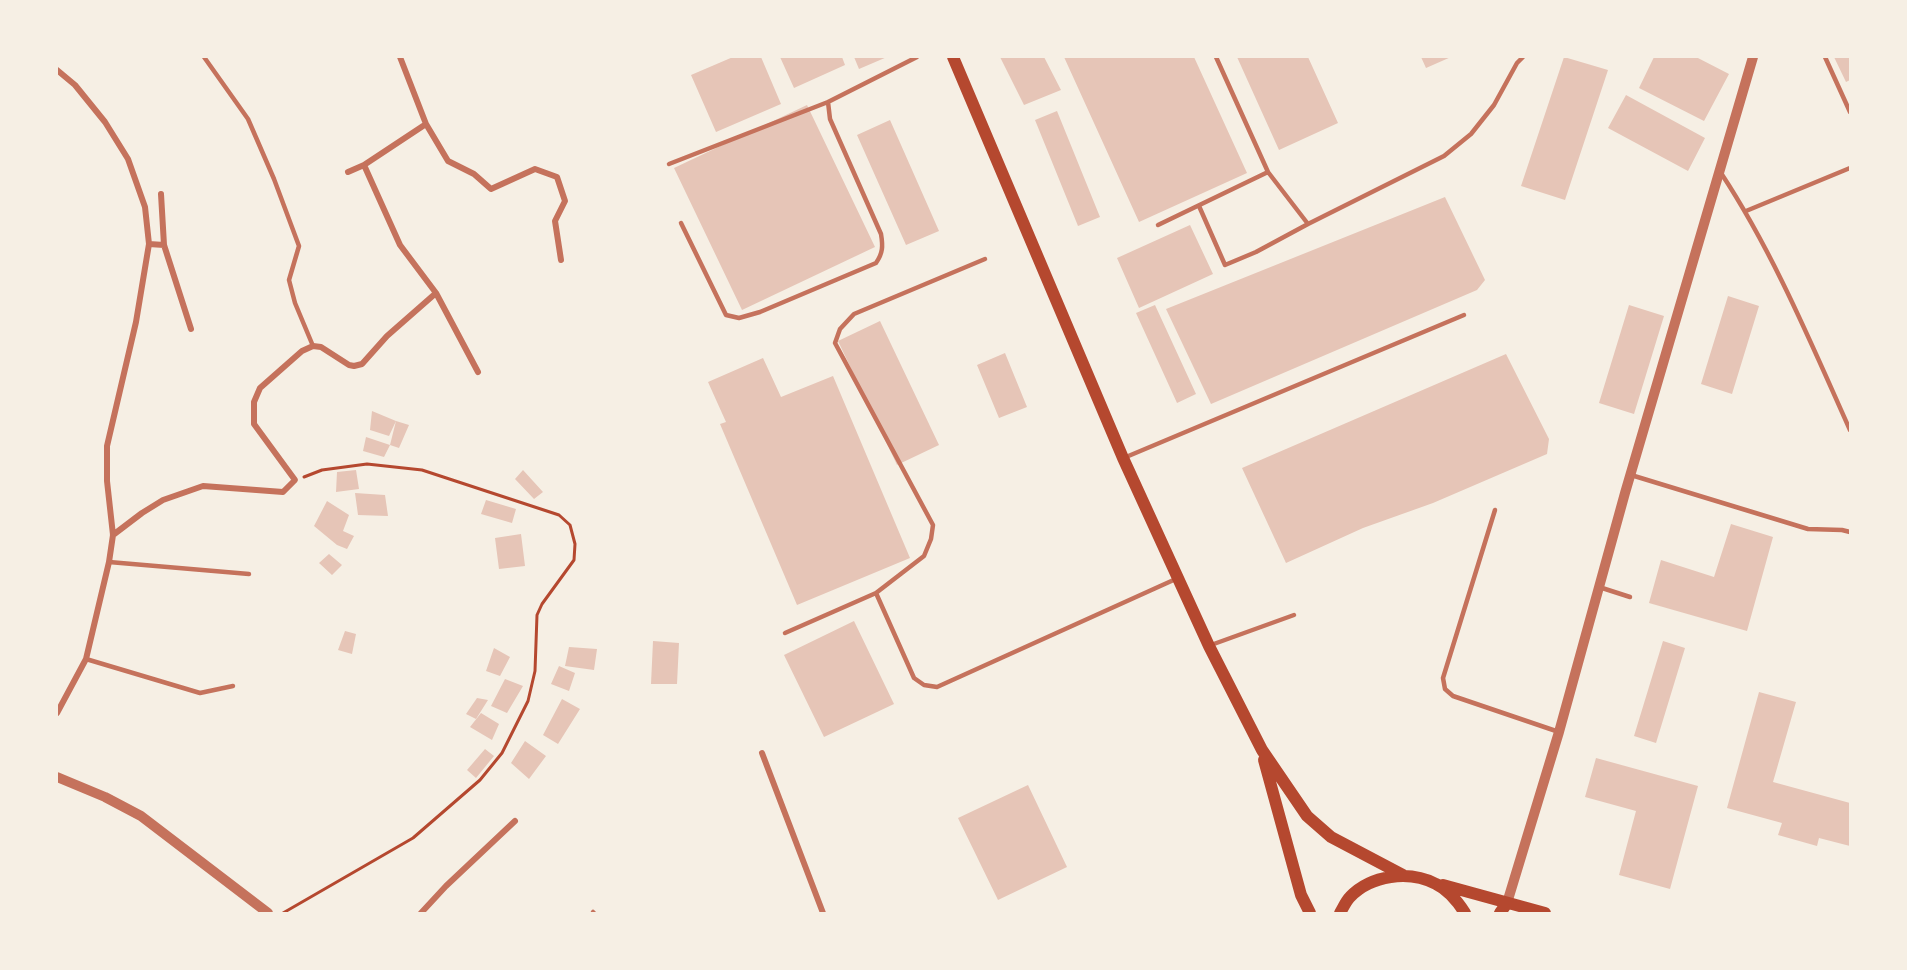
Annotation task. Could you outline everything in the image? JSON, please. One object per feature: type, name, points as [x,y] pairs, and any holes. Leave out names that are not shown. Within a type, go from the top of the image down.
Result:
[{"type":"main road","points":[[953,57],[1123,459],[1209,646],[1262,750],[1306,816],[1331,837],[1403,875],[1470,891],[1504,908],[1545,913]]},
{"type":"main road","points":[[1262,750],[1304,913]]},
{"type":"main road","points":[[1340,913],[1350,897],[1374,880],[1403,875]]},
{"type":"main road","points":[[1436,883],[1452,896],[1465,913]]},
{"type":"main road","points":[[1300,895],[1310,913]]},
{"type":"street","points":[[400,57],[426,124],[448,161],[474,174],[491,189],[535,169],[557,177],[566,201],[555,221],[561,260]]},
{"type":"street","points":[[1504,908],[1559,732],[1750,58]]},
{"type":"street","points":[[57,70],[75,85],[105,122],[128,159],[145,207],[149,244],[136,322],[107,446],[107,481],[112,535],[109,562],[86,659],[57,713]]},
{"type":"street","points":[[348,172],[364,165],[426,124]]},
{"type":"street","points":[[364,165],[400,245],[436,292],[478,372]]},
{"type":"street","points":[[161,194],[164,245],[191,328]]},
{"type":"street","points":[[149,244],[164,245]]},
{"type":"street","points":[[112,535],[163,500],[202,486],[283,492],[295,480],[254,424],[254,402],[260,388],[302,351],[313,346],[321,347],[349,365],[362,364],[387,336],[436,292]]},
{"type":"street","points":[[762,753],[823,913]]},
{"type":"street","points":[[57,777],[105,797],[141,816],[267,913]]},
{"type":"street","points":[[421,913],[446,886],[515,821]]},
{"type":"lane","points":[[204,57],[248,119],[274,179],[299,246],[289,280],[295,303],[313,346]]},
{"type":"lane","points":[[669,164],[828,102],[917,57]]},
{"type":"lane","points":[[1216,57],[1268,172],[1308,224]]},
{"type":"lane","points":[[1199,206],[1225,265],[1256,252],[1444,156],[1471,134],[1494,105],[1517,63],[1523,57]]},
{"type":"lane","points":[[1825,57],[1850,112]]},
{"type":"lane","points":[[681,223],[726,315],[739,318],[760,312],[876,263],[883,246],[880,234],[830,119],[828,102]]},
{"type":"lane","points":[[1746,211],[1850,168]]},
{"type":"lane","points":[[1719,171],[1746,211],[1813,346],[1850,430]]},
{"type":"lane","points":[[1158,225],[1268,172]]},
{"type":"lane","points":[[785,633],[876,592],[924,556],[931,539],[933,525],[836,344],[840,328],[854,314],[985,259]]},
{"type":"lane","points":[[1123,459],[1464,315]]},
{"type":"lane","points":[[1631,475],[1808,529],[1850,532]]},
{"type":"lane","points":[[1495,510],[1443,678],[1445,689],[1453,696],[1559,732]]},
{"type":"lane","points":[[109,562],[249,574]]},
{"type":"lane","points":[[876,592],[914,678],[924,685],[937,687],[1178,578]]},
{"type":"lane","points":[[1599,587],[1630,597]]},
{"type":"lane","points":[[1209,646],[1294,615]]},
{"type":"lane","points":[[86,659],[200,693],[232,686]]},
{"type":"path","points":[[283,913],[413,837],[480,780],[502,753],[528,701],[535,671],[537,615],[542,604],[574,560],[575,544],[570,525],[559,515],[422,470],[367,464],[322,470],[295,480]]},
{"type":"building","points":[[733,57],[761,57],[781,104],[716,132],[691,75]]},
{"type":"building","points":[[780,57],[842,57],[845,65],[794,88]]},
{"type":"building","points":[[854,57],[887,57],[859,69]]},
{"type":"building","points":[[1000,57],[1044,57],[1061,90],[1024,105]]},
{"type":"building","points":[[1064,57],[1194,57],[1247,173],[1139,222]]},
{"type":"building","points":[[1237,57],[1308,57],[1338,123],[1279,150]]},
{"type":"building","points":[[1421,57],[1451,57],[1426,68]]},
{"type":"building","points":[[1564,57],[1608,70],[1565,200],[1521,186]]},
{"type":"building","points":[[1654,57],[1696,57],[1729,74],[1704,121],[1639,88]]},
{"type":"building","points":[[1834,57],[1850,57],[1850,80],[1846,82]]},
{"type":"building","points":[[1626,95],[1705,138],[1688,171],[1608,128]]},
{"type":"building","points":[[807,105],[875,247],[742,310],[674,168]]},
{"type":"building","points":[[1057,111],[1100,217],[1078,226],[1035,120]]},
{"type":"building","points":[[890,120],[939,231],[906,245],[857,135]]},
{"type":"building","points":[[1445,197],[1485,280],[1477,290],[1211,404],[1166,309]]},
{"type":"building","points":[[1190,225],[1213,274],[1139,308],[1117,258]]},
{"type":"building","points":[[1728,296],[1759,306],[1732,394],[1701,384]]},
{"type":"building","points":[[1155,305],[1196,394],[1177,403],[1136,313]]},
{"type":"building","points":[[1629,305],[1664,316],[1634,414],[1599,403]]},
{"type":"building","points":[[880,321],[939,445],[897,465],[838,341]]},
{"type":"building","points":[[1005,353],[1027,407],[999,418],[977,365]]},
{"type":"building","points":[[1506,354],[1549,439],[1547,454],[1433,503],[1363,528],[1286,563],[1242,468]]},
{"type":"building","points":[[763,358],[781,397],[833,376],[910,558],[797,605],[720,424],[726,422],[708,382]]},
{"type":"building","points":[[372,411],[396,421],[389,436],[370,430]]},
{"type":"building","points":[[396,421],[409,425],[399,448],[390,445]]},
{"type":"building","points":[[366,437],[390,445],[384,457],[363,451]]},
{"type":"building","points":[[356,470],[359,489],[336,492],[337,472]]},
{"type":"building","points":[[523,470],[543,492],[534,499],[515,479]]},
{"type":"building","points":[[355,493],[385,495],[388,516],[358,515]]},
{"type":"building","points":[[486,500],[516,509],[512,523],[481,514]]},
{"type":"building","points":[[327,501],[349,515],[343,531],[354,536],[347,549],[337,545],[314,526]]},
{"type":"building","points":[[1731,524],[1773,537],[1747,631],[1649,603],[1661,560],[1714,577]]},
{"type":"building","points":[[521,534],[525,566],[499,569],[495,538]]},
{"type":"building","points":[[329,554],[342,565],[332,575],[319,563]]},
{"type":"building","points":[[854,621],[894,704],[824,737],[784,655]]},
{"type":"building","points":[[345,631],[356,634],[352,654],[338,650]]},
{"type":"building","points":[[653,641],[679,643],[677,684],[651,684]]},
{"type":"building","points":[[1663,641],[1685,648],[1656,743],[1634,736]]},
{"type":"building","points":[[569,647],[597,649],[594,670],[565,666]]},
{"type":"building","points":[[494,648],[510,657],[500,676],[486,671]]},
{"type":"building","points":[[559,666],[575,673],[569,691],[551,684]]},
{"type":"building","points":[[505,679],[523,686],[507,713],[491,706]]},
{"type":"building","points":[[1759,692],[1796,702],[1773,782],[1850,803],[1850,846],[1819,838],[1817,846],[1778,835],[1782,823],[1727,808]]},
{"type":"building","points":[[477,698],[488,700],[476,719],[466,714]]},
{"type":"building","points":[[562,699],[580,709],[558,744],[543,735]]},
{"type":"building","points":[[481,713],[499,724],[492,740],[470,727]]},
{"type":"building","points":[[525,741],[546,756],[529,779],[511,763]]},
{"type":"building","points":[[485,749],[494,756],[476,778],[467,770]]},
{"type":"building","points":[[1596,758],[1698,786],[1670,889],[1619,875],[1636,811],[1585,797]]},
{"type":"building","points":[[1028,785],[1067,867],[998,900],[958,818]]}]
